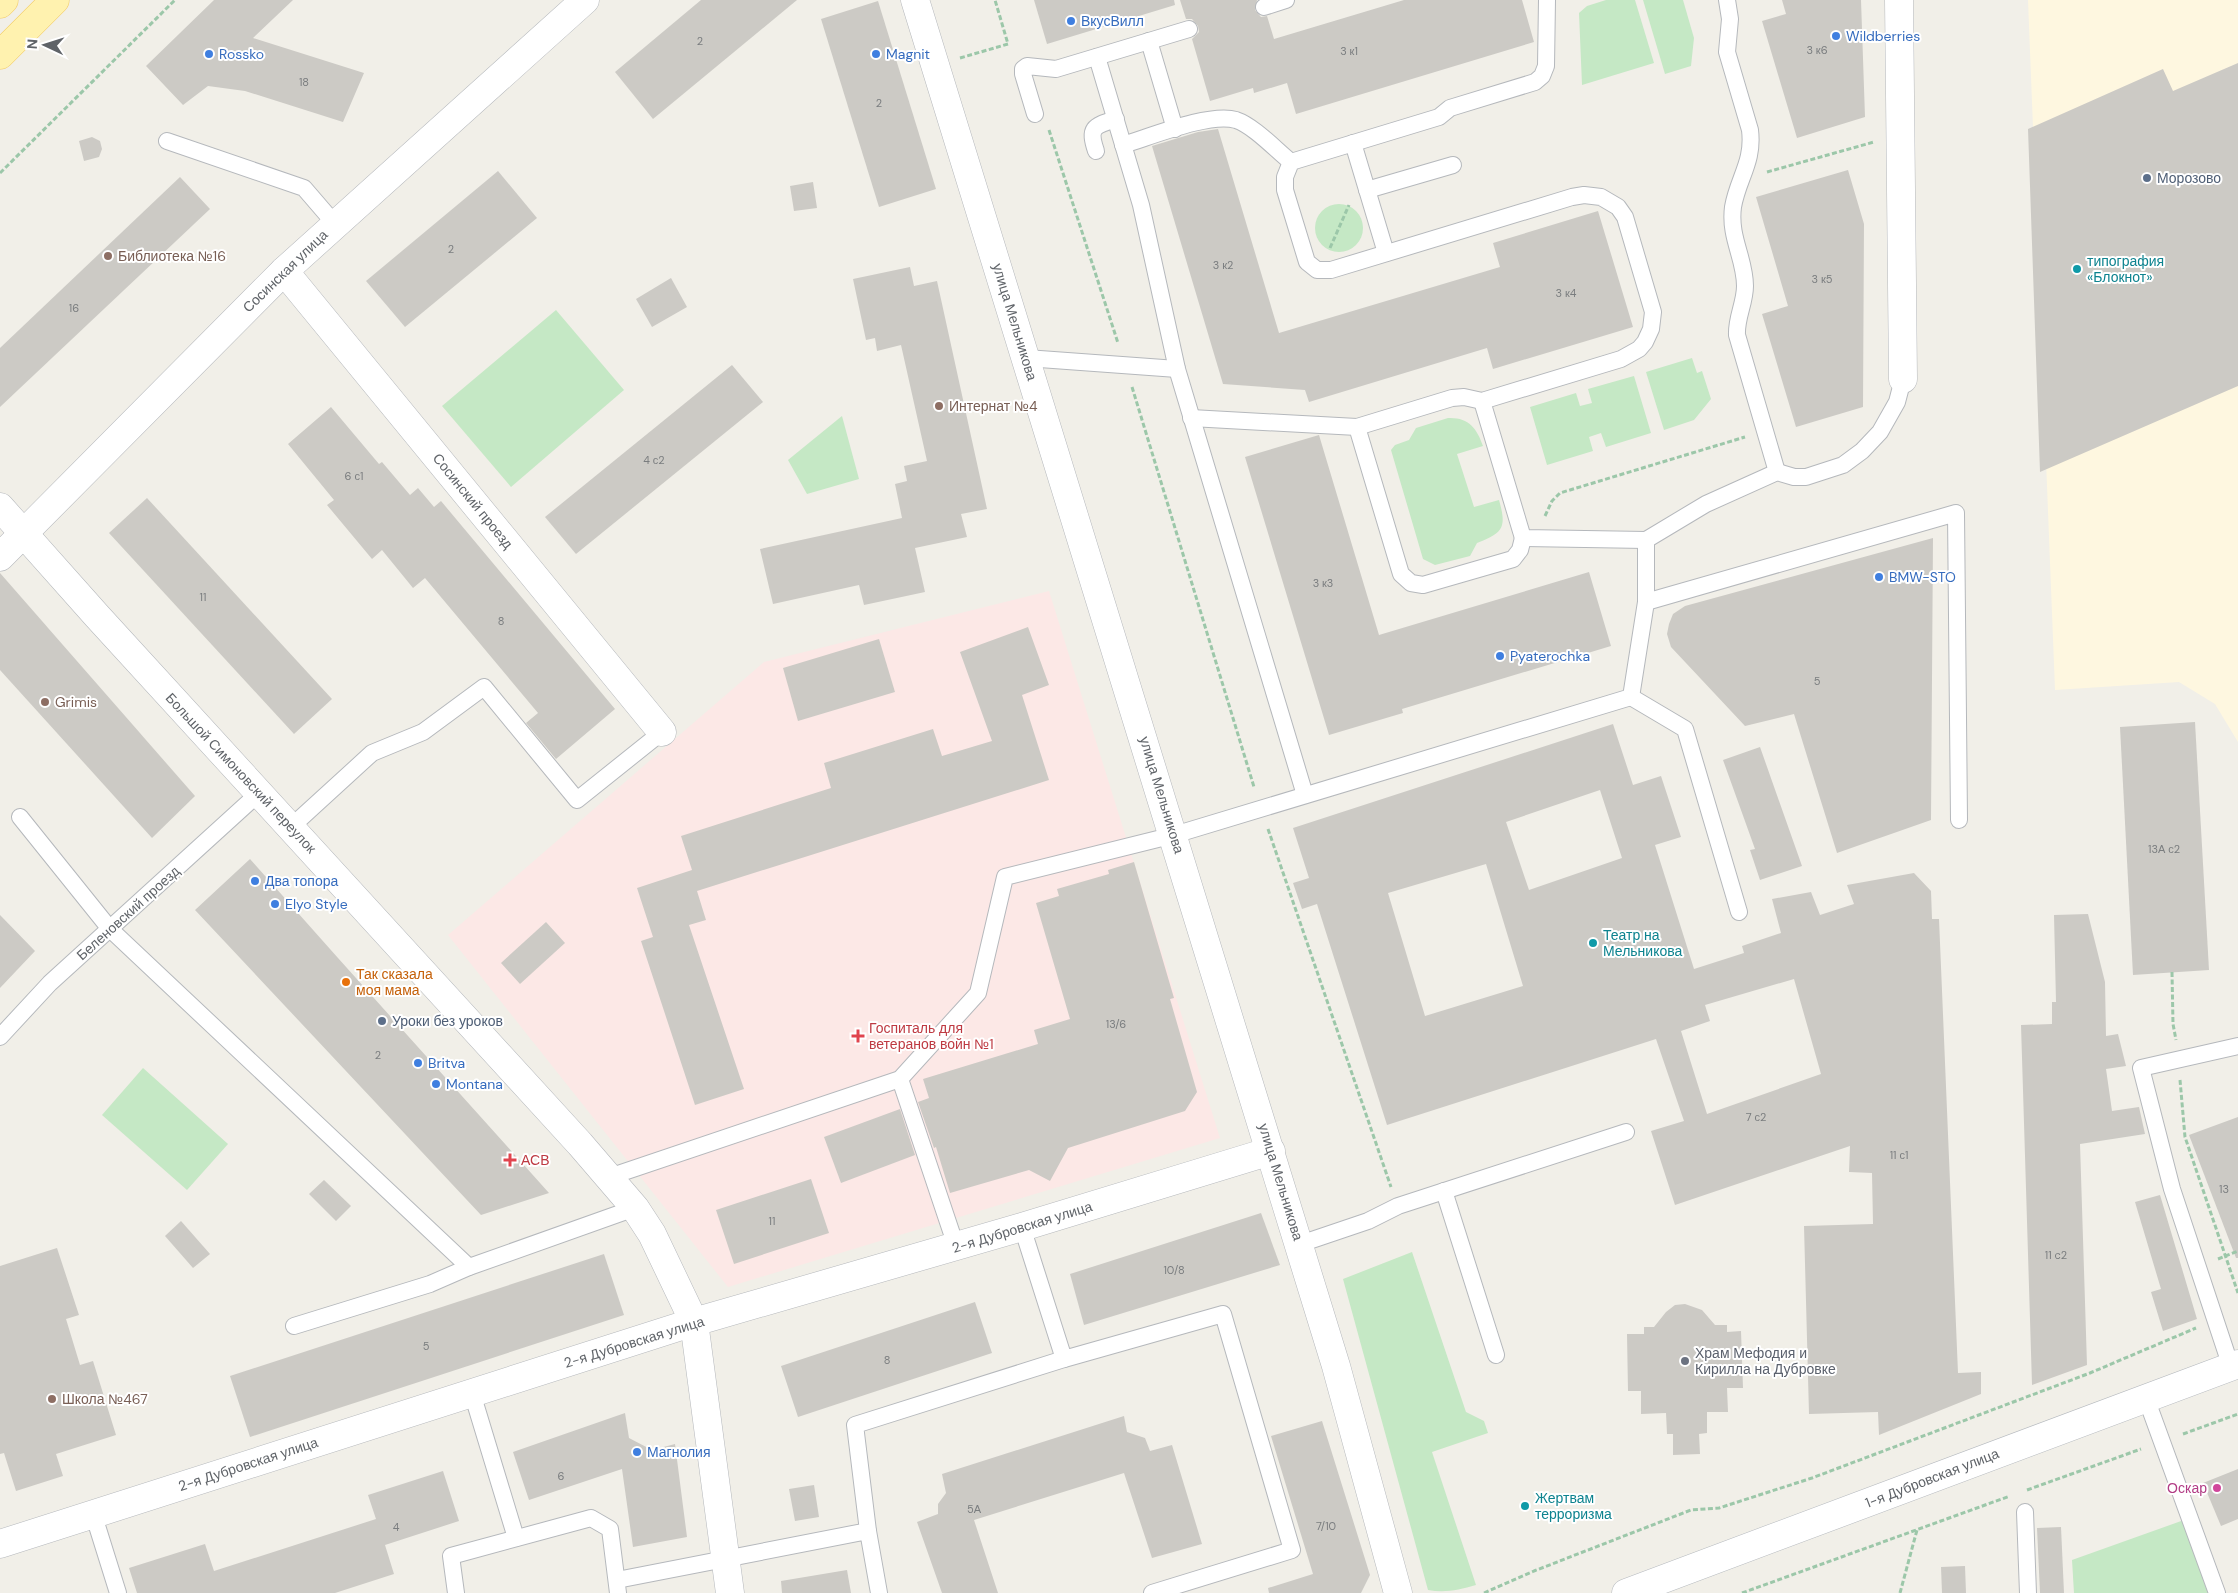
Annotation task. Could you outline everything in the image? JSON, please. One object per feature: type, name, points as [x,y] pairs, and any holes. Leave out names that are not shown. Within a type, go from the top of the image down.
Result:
[{"type":"main road","points":[[0,4],[4,0]]},
{"type":"main road","points":[[0,55],[55,0]]},
{"type":"street","name":"Сосинская улица","points":[[0,557],[284,271],[585,0]]},
{"type":"street","name":"улица Мельникова","points":[[915,0],[1300,1244],[1336,1366],[1398,1593]]},
{"type":"street","points":[[1899,0],[1903,379]]},
{"type":"street","name":"Сосинский проезд","points":[[284,271],[662,732]]},
{"type":"street","name":"Большой Симоновский переулок","points":[[0,506],[609,1177],[635,1208],[657,1243],[694,1322],[730,1593]]},
{"type":"street","name":"2-я Дубровская улица","points":[[0,1544],[694,1322],[1022,1227],[1271,1152]]},
{"type":"street","name":"1-я Дубровская улица","points":[[1626,1593],[2235,1365]]},
{"type":"lane","points":[[1264,6],[1286,0]]},
{"type":"lane","points":[[1291,162],[1441,116],[1450,108],[1535,82],[1542,76],[1546,66],[1547,0]]},
{"type":"lane","points":[[1727,0],[1730,14],[1727,52],[1752,142],[1749,160],[1736,195],[1732,223],[1733,238],[1743,268],[1745,285],[1737,319],[1737,335],[1776,472]]},
{"type":"lane","points":[[1035,114],[1023,74],[1025,67],[1030,65],[1056,69],[1189,29]]},
{"type":"lane","points":[[1149,42],[1175,129]]},
{"type":"lane","points":[[1097,57],[1141,205],[1177,369],[1305,795]]},
{"type":"lane","points":[[1123,145],[1209,119],[1227,118],[1244,124],[1291,162]]},
{"type":"lane","points":[[1096,150],[1092,138],[1093,130],[1098,124],[1116,119]]},
{"type":"lane","points":[[167,141],[304,188],[334,224]]},
{"type":"lane","points":[[1353,143],[1386,253]]},
{"type":"lane","points":[[1191,418],[1357,427],[1452,398],[1464,397],[1482,401],[1621,359],[1639,349],[1645,342],[1651,329],[1653,312],[1625,217],[1609,200],[1601,196],[1584,195],[1320,271],[1312,268],[1307,262],[1285,190],[1285,177],[1291,162]]},
{"type":"lane","points":[[1367,190],[1453,165]]},
{"type":"lane","points":[[1026,358],[1177,369]]},
{"type":"lane","points":[[1530,538],[1646,540],[1706,504],[1776,472],[1794,477],[1806,477],[1843,466],[1871,443],[1885,425],[1897,402],[1903,379]]},
{"type":"lane","points":[[1482,401],[1530,538]]},
{"type":"lane","points":[[1357,427],[1401,574],[1406,579],[1416,584],[1429,584],[1513,559],[1530,538]]},
{"type":"lane","points":[[1646,602],[1956,513],[1959,820]]},
{"type":"lane","points":[[1631,697],[1646,602],[1646,540]]},
{"type":"lane","points":[[290,827],[372,753],[423,732],[484,687],[577,800],[662,732]]},
{"type":"lane","points":[[609,1177],[900,1079],[978,993],[1005,877],[1174,835],[1631,697],[1685,730],[1739,912]]},
{"type":"lane","name":"Беленовский проезд","points":[[0,1037],[50,983],[259,793]]},
{"type":"lane","points":[[20,817],[110,930],[470,1266]]},
{"type":"lane","points":[[2235,1365],[2215,1320],[2172,1189],[2141,1068],[2238,1046]]},
{"type":"lane","points":[[900,1079],[956,1246]]},
{"type":"lane","points":[[1300,1244],[1368,1220],[1398,1206],[1626,1132]]},
{"type":"lane","points":[[1444,1191],[1496,1355]]},
{"type":"lane","points":[[294,1326],[430,1284],[470,1266],[635,1208]]},
{"type":"lane","points":[[1022,1227],[1064,1359]]},
{"type":"lane","points":[[879,1593],[868,1531],[855,1425],[1064,1359],[1224,1314],[1292,1550],[1152,1593]]},
{"type":"lane","points":[[472,1393],[516,1538]]},
{"type":"lane","points":[[2146,1398],[2217,1593]]},
{"type":"lane","points":[[2025,1512],[2028,1593]]},
{"type":"lane","points":[[93,1513],[118,1593]]},
{"type":"lane","points":[[456,1593],[450,1556],[591,1518],[610,1529],[618,1587],[725,1558],[868,1531]]},
{"type":"path","points":[[0,173],[175,0]]},
{"type":"path","points":[[936,66],[1008,44],[995,0]]},
{"type":"path","points":[[1035,114],[1049,129],[1125,365],[1261,808],[1398,1206]]},
{"type":"path","points":[[1742,179],[1900,134]]},
{"type":"path","points":[[1320,271],[1362,174]]},
{"type":"path","points":[[1530,538],[1550,505],[1560,493],[1764,432]]},
{"type":"path","points":[[2172,972],[2173,1024],[2180,1059],[2182,1116],[2185,1136],[2238,1293]]},
{"type":"path","points":[[1484,1593],[1534,1571],[1691,1510],[1719,1508],[1812,1478],[2090,1373],[2215,1320]]},
{"type":"path","points":[[1742,1593],[1918,1530],[1927,1525]]},
{"type":"path","points":[[1900,1593],[1918,1530]]},
{"type":"shaded area","points":[[2028,0],[2238,0],[2238,742],[2215,704],[2179,682],[2055,690]]},
{"type":"shaded area","name":"Госпиталь для ветеранов войн №1","points":[[1049,591],[1220,1138],[728,1287],[448,935],[764,662]]},
{"type":"green space","points":[[1606,0],[1635,0],[1654,63],[1582,85],[1579,13],[1587,6]]},
{"type":"green space","points":[[1643,0],[1683,0],[1694,38],[1691,66],[1665,74]]},
{"type":"green space","points":[[1339,204],[1348,206],[1356,211],[1361,219],[1363,228],[1361,237],[1356,245],[1348,250],[1339,252],[1330,250],[1322,245],[1317,237],[1315,228],[1317,219],[1322,211],[1330,206]]},
{"type":"green space","points":[[556,310],[624,390],[511,487],[442,406]]},
{"type":"green space","points":[[1692,358],[1697,373],[1702,371],[1711,399],[1694,420],[1664,430],[1646,372]]},
{"type":"green space","points":[[1634,376],[1651,433],[1606,447],[1601,433],[1589,437],[1593,451],[1547,465],[1530,407],[1576,393],[1580,406],[1592,403],[1588,389]]},
{"type":"green space","points":[[842,416],[859,479],[807,494],[788,460]]},
{"type":"green space","points":[[1448,418],[1461,419],[1471,425],[1478,434],[1483,446],[1457,454],[1474,507],[1499,500],[1503,517],[1501,528],[1493,536],[1477,543],[1470,556],[1435,565],[1423,559],[1391,450],[1395,445],[1409,440],[1416,428]]},
{"type":"green space","points":[[143,1068],[228,1144],[187,1190],[102,1115]]},
{"type":"green space","points":[[1412,1252],[1466,1412],[1484,1421],[1488,1433],[1432,1452],[1476,1585],[1452,1590],[1428,1590],[1343,1279]]},
{"type":"green space","points":[[2184,1520],[2211,1593],[2074,1593],[2072,1560]]},
{"type":"building","points":[[214,0],[293,0],[253,38],[364,73],[343,122],[245,91],[208,86],[183,105],[146,66]]},
{"type":"building","points":[[701,0],[797,0],[653,119],[615,72]]},
{"type":"building","points":[[1034,0],[1174,0],[1175,5],[1047,44]]},
{"type":"building","points":[[1180,0],[1257,0],[1255,10],[1261,17],[1267,16],[1274,39],[1404,0],[1522,0],[1534,42],[1296,114],[1287,83],[1254,93],[1253,88],[1210,101],[1192,39],[1199,32],[1198,26],[1192,19],[1186,19]]},
{"type":"building","points":[[1782,0],[1861,0],[1865,117],[1797,138],[1762,21],[1786,14]]},
{"type":"building","points":[[878,1],[936,189],[879,207],[821,19]]},
{"type":"building","points":[[2238,63],[2238,386],[2040,472],[2028,129],[2163,69],[2173,91]]},
{"type":"building","points":[[1218,129],[1279,333],[1500,267],[1493,243],[1598,211],[1633,327],[1493,369],[1487,348],[1309,402],[1305,390],[1223,384],[1152,146],[1198,132]]},
{"type":"building","points":[[92,137],[100,141],[102,149],[99,157],[84,161],[79,141]]},
{"type":"building","points":[[1848,170],[1864,224],[1863,407],[1796,427],[1762,314],[1788,306],[1756,197]]},
{"type":"building","points":[[498,171],[537,218],[405,327],[366,281]]},
{"type":"building","points":[[180,177],[210,209],[0,407],[0,348]]},
{"type":"building","points":[[813,182],[817,208],[794,211],[790,186]]},
{"type":"building","name":"Интернат №4","points":[[910,267],[914,286],[937,281],[987,509],[961,514],[967,537],[915,548],[925,592],[864,605],[859,585],[773,604],[760,549],[902,518],[895,484],[907,481],[904,466],[927,461],[901,345],[877,351],[875,338],[866,340],[853,279]]},
{"type":"building","points":[[671,278],[687,307],[652,327],[636,299]]},
{"type":"building","points":[[732,365],[763,402],[576,554],[545,517]]},
{"type":"building","points":[[331,407],[379,464],[382,462],[410,495],[418,488],[434,507],[441,501],[615,709],[556,759],[526,723],[538,713],[425,578],[413,588],[382,550],[372,559],[327,505],[334,500],[288,444]]},
{"type":"building","points":[[1319,435],[1379,635],[1589,572],[1611,646],[1402,709],[1403,713],[1329,735],[1245,457]]},
{"type":"building","points":[[147,498],[332,699],[294,734],[109,533]]},
{"type":"building","points":[[1933,538],[1931,820],[1837,853],[1794,714],[1745,726],[1671,647],[1667,634],[1669,624],[1673,614],[1685,606]]},
{"type":"building","points":[[0,573],[195,796],[152,838],[0,670]]},
{"type":"building","points":[[1028,627],[1049,685],[1022,695],[1049,780],[697,891],[706,920],[689,925],[744,1089],[695,1105],[641,941],[653,937],[637,888],[692,870],[681,836],[831,788],[824,763],[933,729],[942,756],[992,741],[960,652]]},
{"type":"building","points":[[879,639],[895,692],[798,721],[783,668]]},
{"type":"building","points":[[2195,722],[2209,970],[2133,975],[2120,727]]},
{"type":"building","points":[[1613,724],[1633,785],[1661,776],[1681,837],[1655,845],[1694,969],[1744,953],[1742,946],[1781,933],[1772,899],[1811,892],[1820,915],[1854,904],[1847,885],[1914,873],[1931,891],[1932,919],[1939,919],[1958,1373],[1981,1372],[1981,1394],[1879,1435],[1878,1412],[1809,1414],[1804,1226],[1873,1224],[1872,1173],[1849,1172],[1850,1146],[1675,1205],[1651,1131],[1684,1121],[1656,1039],[1387,1125],[1317,904],[1302,909],[1293,883],[1309,878],[1293,828]],"holes":[[[1600,790],[1622,858],[1529,890],[1506,822]],[[1486,864],[1523,986],[1425,1016],[1388,893]],[[1794,979],[1821,1074],[1707,1114],[1681,1031],[1710,1021],[1705,1005]]]},
{"type":"building","points":[[1760,747],[1802,866],[1760,880],[1750,850],[1755,849],[1723,760]]},
{"type":"building","points":[[250,859],[549,1193],[481,1215],[195,910]]},
{"type":"building","points":[[1134,862],[1174,998],[1170,999],[1197,1092],[1185,1111],[1068,1148],[1050,1181],[1029,1170],[950,1193],[936,1147],[934,1148],[918,1102],[929,1098],[923,1079],[1038,1044],[1034,1030],[1070,1019],[1036,903],[1059,896],[1057,889],[1109,874],[1108,870]]},
{"type":"building","points":[[2088,914],[2105,982],[2106,1036],[2118,1034],[2126,1066],[2106,1069],[2112,1111],[2139,1107],[2145,1134],[2080,1144],[2087,1365],[2032,1385],[2021,1025],[2052,1024],[2052,1002],[2056,1002],[2054,915]]},
{"type":"building","points":[[0,915],[35,951],[0,988]]},
{"type":"building","points":[[546,922],[565,943],[520,984],[501,963]]},
{"type":"building","points":[[900,1109],[915,1155],[841,1183],[824,1137]]},
{"type":"building","points":[[2238,1117],[2238,1258],[2236,1258],[2189,1135]]},
{"type":"building","points":[[811,1179],[829,1233],[734,1264],[716,1210]]},
{"type":"building","points":[[324,1180],[351,1206],[336,1221],[309,1194]]},
{"type":"building","points":[[2160,1195],[2197,1319],[2163,1331],[2151,1292],[2161,1289],[2135,1202]]},
{"type":"building","points":[[1261,1213],[1280,1265],[1084,1325],[1070,1274]]},
{"type":"building","points":[[181,1221],[210,1254],[193,1268],[165,1236]]},
{"type":"building","name":"Школа №467","points":[[57,1248],[79,1315],[66,1319],[80,1365],[93,1361],[116,1435],[56,1454],[63,1476],[16,1491],[4,1453],[0,1454],[0,1266]]},
{"type":"building","points":[[604,1254],[624,1315],[250,1437],[230,1376]]},
{"type":"building","points":[[975,1302],[992,1353],[798,1417],[781,1366]]},
{"type":"building","name":"Храм Мефодия и Кирилла на Дубровке","points":[[1685,1304],[1702,1310],[1715,1325],[1727,1325],[1727,1332],[1741,1331],[1743,1388],[1727,1388],[1728,1412],[1707,1412],[1707,1433],[1699,1434],[1700,1454],[1673,1455],[1673,1434],[1667,1434],[1666,1413],[1641,1414],[1641,1391],[1628,1391],[1627,1334],[1644,1334],[1644,1327],[1654,1327],[1666,1312],[1675,1305]]},
{"type":"building","points":[[625,1413],[629,1438],[652,1450],[675,1444],[687,1537],[633,1547],[622,1469],[529,1500],[513,1452]]},
{"type":"building","points":[[1124,1416],[1127,1432],[1145,1438],[1150,1451],[1172,1445],[1202,1544],[1152,1558],[1124,1473],[974,1520],[998,1593],[942,1593],[917,1522],[938,1514],[938,1504],[946,1493],[942,1474]]},
{"type":"building","points":[[1322,1421],[1370,1575],[1361,1593],[1269,1593],[1268,1588],[1313,1574],[1271,1436]]},
{"type":"building","points":[[2238,1469],[2238,1519],[2221,1526],[2203,1483]]},
{"type":"building","points":[[443,1471],[459,1521],[385,1545],[394,1574],[335,1593],[137,1593],[129,1568],[205,1544],[214,1571],[376,1519],[368,1495]]},
{"type":"building","points":[[814,1485],[819,1517],[795,1521],[789,1489]]},
{"type":"building","points":[[2061,1527],[2064,1593],[2040,1593],[2037,1528]]},
{"type":"building","points":[[1965,1566],[1966,1593],[1942,1593],[1941,1567]]},
{"type":"building","points":[[847,1570],[851,1593],[782,1593],[781,1581]]},
{"type":"place","name":"ВкусВилл","points":[[1071,21]]},
{"type":"place","name":"Wildberries","points":[[1836,36]]},
{"type":"place","name":"Rossko","points":[[209,54]]},
{"type":"place","name":"Magnit","points":[[876,54]]},
{"type":"place","name":"Морозово","points":[[2147,178]]},
{"type":"place","name":"Библиотека №16","points":[[108,256]]},
{"type":"place","name":"типография «Блокнот»","points":[[2077,269]]},
{"type":"place","name":"Интернат №4","points":[[939,406]]},
{"type":"place","name":"BMW-STO","points":[[1879,577]]},
{"type":"place","name":"Pyaterochka","points":[[1500,656]]},
{"type":"place","name":"Grimis","points":[[45,702]]},
{"type":"place","name":"Два топора","points":[[255,881]]},
{"type":"place","name":"Elyo Style","points":[[275,904]]},
{"type":"place","name":"Театр на Мельникова","points":[[1593,943]]},
{"type":"place","name":"Так сказала моя мама","points":[[346,982]]},
{"type":"place","name":"Уроки без уроков","points":[[382,1021]]},
{"type":"place","name":"Госпиталь для ветеранов войн №1","points":[[858,1036]]},
{"type":"place","name":"Britva","points":[[418,1063]]},
{"type":"place","name":"Montana","points":[[436,1084]]},
{"type":"place","name":"АСВ","points":[[510,1160]]},
{"type":"place","name":"Храм Мефодия и Кирилла на Дубровке","points":[[1685,1361]]},
{"type":"place","name":"Школа №467","points":[[52,1399]]},
{"type":"place","name":"Магнолия","points":[[637,1452]]},
{"type":"place","name":"Оскар","points":[[2217,1488]]},
{"type":"place","name":"Жертвам терроризма","points":[[1525,1506]]}]
